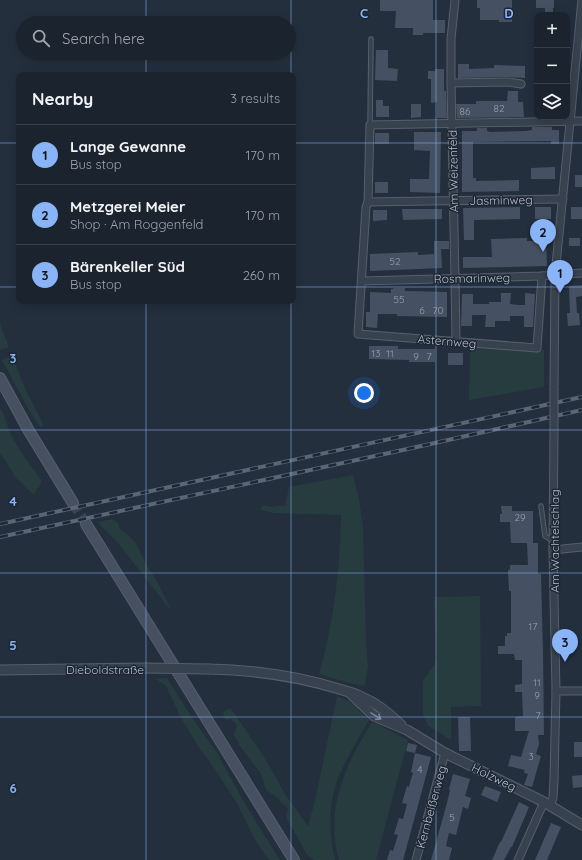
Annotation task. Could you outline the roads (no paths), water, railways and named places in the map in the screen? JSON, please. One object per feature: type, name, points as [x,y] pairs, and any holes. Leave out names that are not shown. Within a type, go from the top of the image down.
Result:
[{"type":"main road","points":[[0,378],[29,431],[73,503]]},
{"type":"main road","points":[[86,524],[294,860]]},
{"type":"street","name":"Am Weizenfeld","points":[[455,0],[451,39],[451,83],[456,342]]},
{"type":"street","name":"Am Wachtelschlag","points":[[518,860],[547,804],[553,798],[556,691],[553,550],[555,275],[582,0]]},
{"type":"street","points":[[451,83],[508,82],[521,84]]},
{"type":"street","points":[[362,281],[368,202],[370,124],[582,121]]},
{"type":"street","name":"Jasminweg","points":[[368,202],[563,199]]},
{"type":"street","name":"Rosmarinweg","points":[[362,281],[542,276],[582,273]]},
{"type":"street","name":"Asternweg","points":[[362,281],[358,334],[537,348],[542,276]]},
{"type":"street","points":[[553,550],[582,547]]},
{"type":"street","name":"Dieboldstraße","points":[[0,670],[145,668],[209,669],[286,676],[325,684],[340,689]]},
{"type":"street","name":"Holzweg","points":[[340,689],[350,693],[374,716],[407,730],[445,753],[547,804],[582,825]]},
{"type":"street","points":[[556,691],[582,691]]},
{"type":"street","name":"Kernbeißerweg","points":[[416,860],[445,753]]},
{"type":"lane","points":[[370,124],[371,39]]},
{"type":"lane","points":[[541,506],[545,536],[554,541]]},
{"type":"tunnel","points":[[73,503],[86,524]]},
{"type":"railway","points":[[0,524],[582,397]]},
{"type":"railway","points":[[0,537],[582,410]]},
{"type":"place","name":"Metzgerei Meier","points":[[543,252]]},
{"type":"place","name":"Lange Gewanne","points":[[560,293]]},
{"type":"place","name":"Bärenkeller Süd","points":[[565,662]]}]
